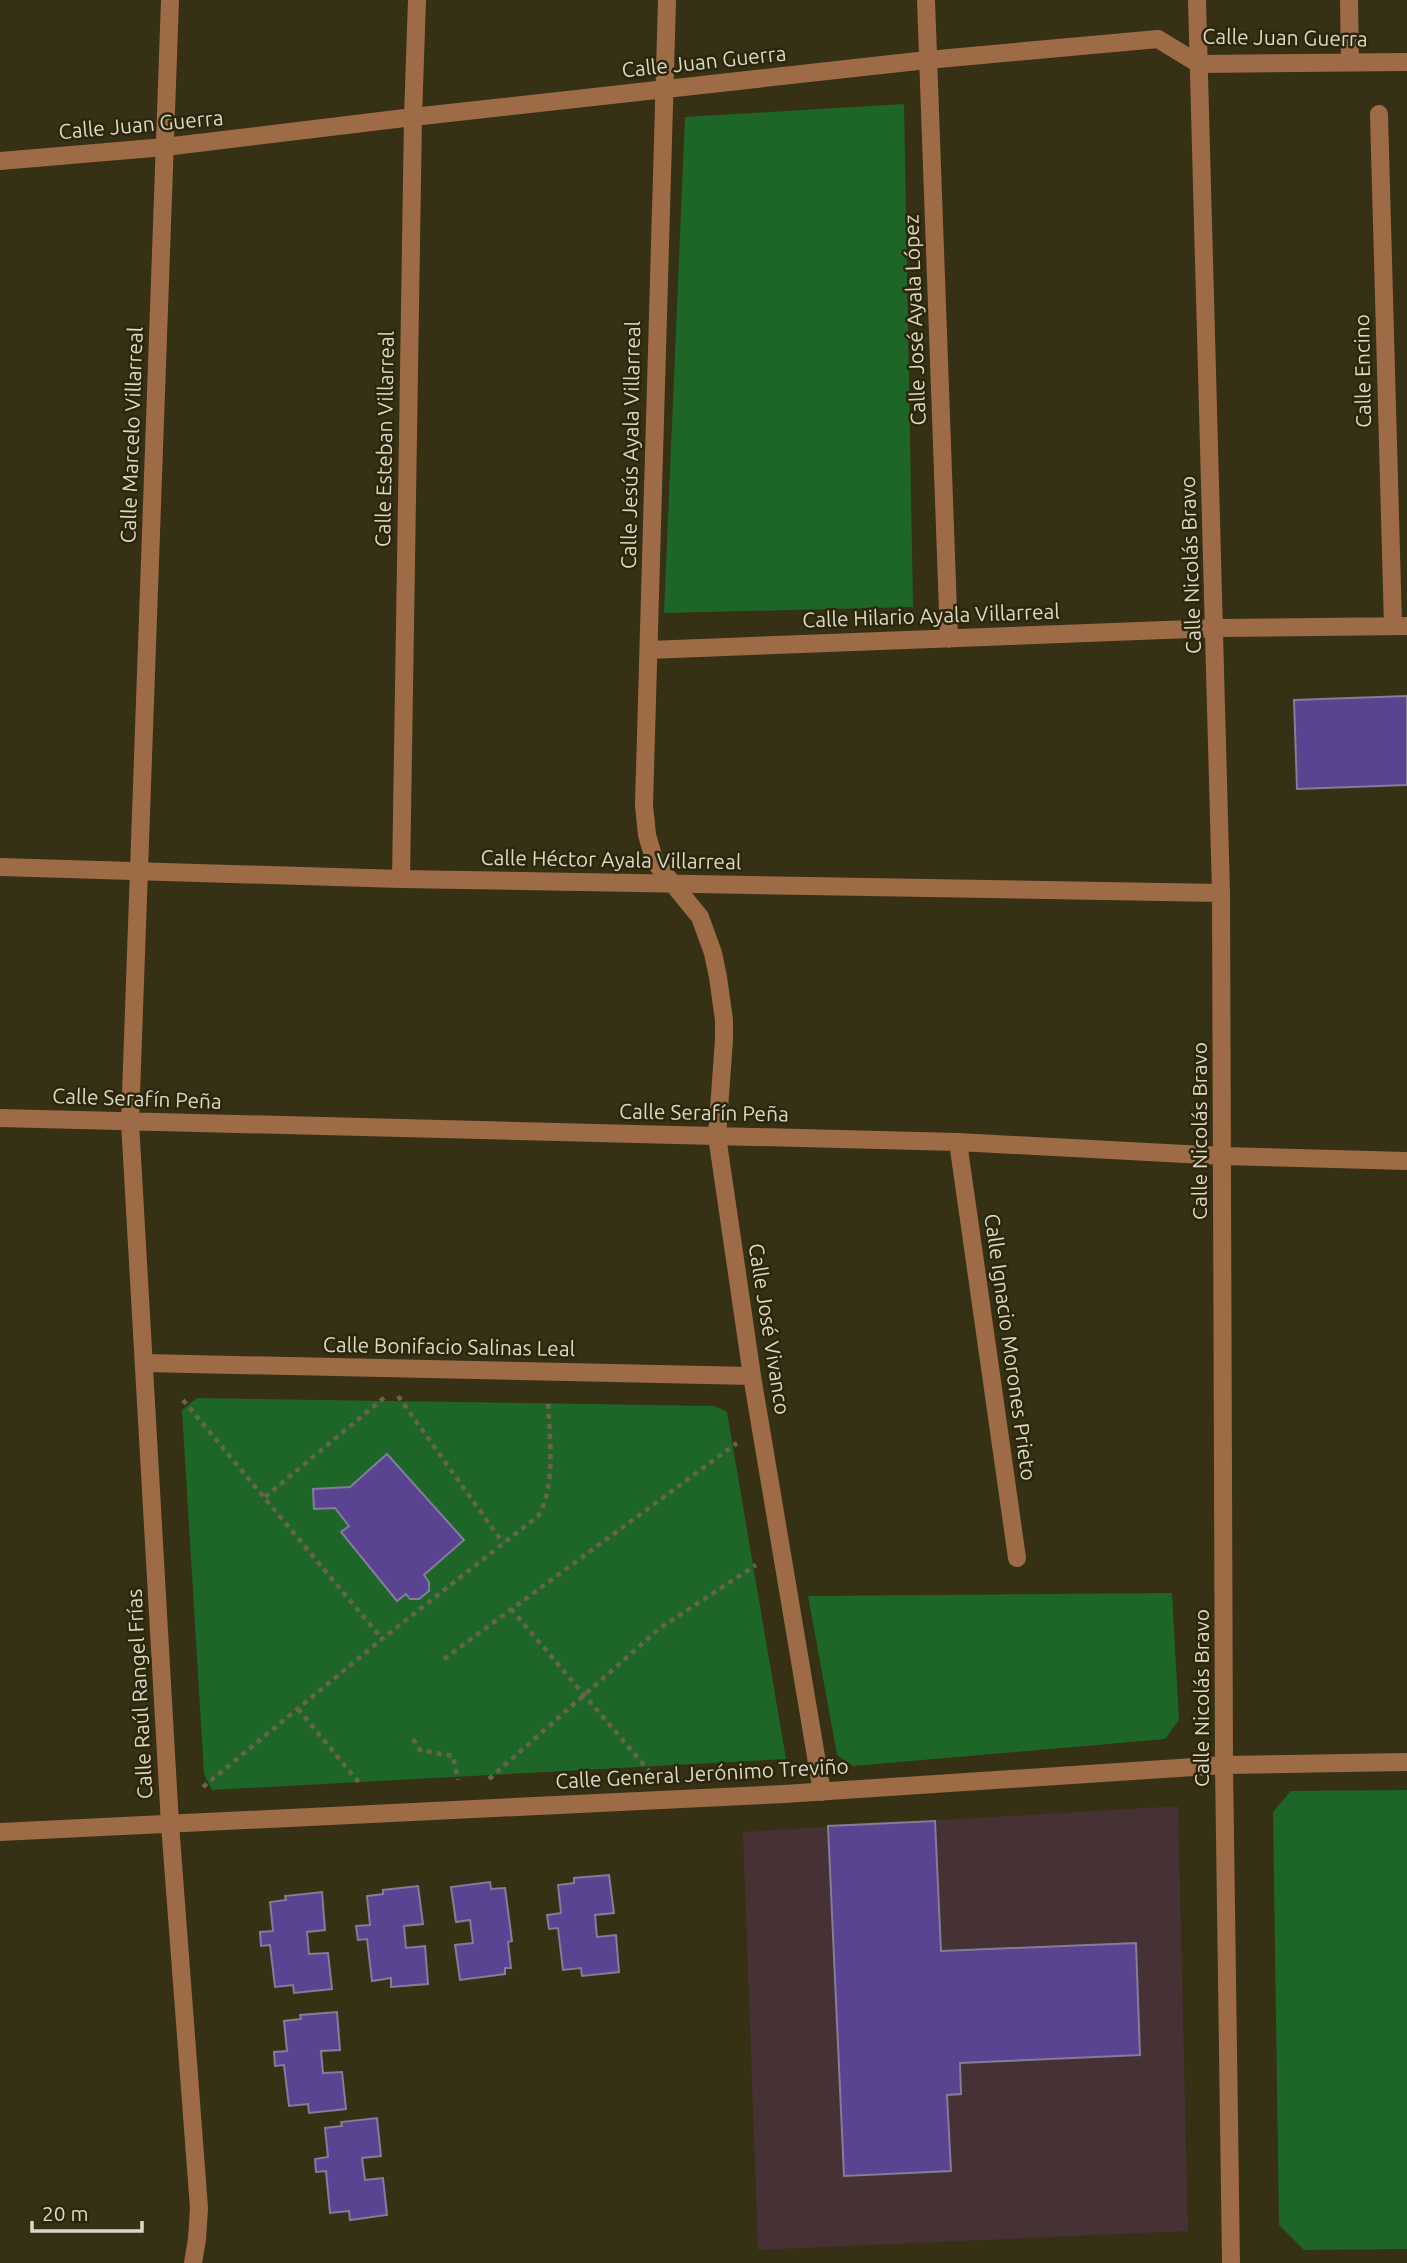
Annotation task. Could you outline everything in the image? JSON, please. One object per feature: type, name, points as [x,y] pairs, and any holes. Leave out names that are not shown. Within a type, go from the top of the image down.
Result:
[{"type":"street","name":"Calle Marcelo Villarreal","points":[[130,1122],[170,0]]},
{"type":"street","name":"Calle Esteban Villarreal","points":[[401,879],[413,117],[418,0]]},
{"type":"street","name":"Calle Jesús Ayala Villarreal","points":[[667,0],[644,805],[647,835],[655,862],[672,884]]},
{"type":"street","name":"Calle José Ayala López","points":[[926,0],[950,639]]},
{"type":"street","name":"Calle Nicolás Bravo","points":[[1197,0],[1216,628],[1221,893],[1224,1765],[1231,2263]]},
{"type":"street","points":[[1349,0],[1350,62]]},
{"type":"street","name":"Calle Juan Guerra","points":[[0,160],[165,148],[413,117],[927,60],[1158,39],[1199,64],[1407,62]]},
{"type":"street","name":"Calle Encino","points":[[1379,114],[1400,626]]},
{"type":"street","name":"Calle Hilario Ayala Villarreal","points":[[649,650],[1216,628],[1400,626]]},
{"type":"street","name":"Calle Héctor Ayala Villarreal","points":[[0,867],[401,879],[1221,893]]},
{"type":"street","name":"Calle José Vivanco","points":[[672,884],[700,917],[713,953],[718,977],[724,1040],[717,1136],[752,1376],[822,1791]]},
{"type":"street","name":"Calle Serafín Peña","points":[[0,1118],[958,1142],[1223,1156],[1407,1161]]},
{"type":"street","name":"Calle Raúl Rangel Frías","points":[[130,1122],[170,1824],[198,2208],[193,2263]]},
{"type":"street","name":"Calle Ignacio Morones Prieto","points":[[958,1142],[1017,1558]]},
{"type":"street","name":"Calle Bonifacio Salinas Leal","points":[[145,1363],[752,1376]]},
{"type":"street","name":"Calle General Jerónimo Treviño","points":[[0,1832],[822,1791],[1224,1765],[1407,1762]]},
{"type":"path","points":[[265,1497],[385,1396]]},
{"type":"path","points":[[398,1396],[503,1543]]},
{"type":"path","points":[[203,1787],[382,1639],[538,1516],[549,1492],[548,1399]]},
{"type":"path","points":[[183,1400],[382,1639]]},
{"type":"path","points":[[444,1659],[738,1442]]},
{"type":"path","points":[[489,1779],[660,1628],[757,1565]]},
{"type":"path","points":[[511,1609],[649,1771]]},
{"type":"path","points":[[298,1709],[361,1785]]},
{"type":"path","points":[[412,1739],[421,1750],[453,1756],[458,1780]]},
{"type":"shaded area","points":[[1178,1806],[1188,2231],[758,2250],[743,1832]]},
{"type":"green space","points":[[904,104],[913,607],[664,613],[685,117]]},
{"type":"green space","points":[[197,1398],[715,1406],[727,1412],[786,1759],[212,1790],[204,1774],[182,1410]]},
{"type":"green space","points":[[1172,1593],[1179,1720],[1165,1739],[853,1766],[837,1755],[808,1596]]},
{"type":"green space","points":[[1407,1790],[1407,2249],[1304,2250],[1279,2225],[1273,1812],[1291,1791]]},
{"type":"building","points":[[1407,696],[1407,785],[1297,789],[1294,700]]},
{"type":"building","points":[[387,1454],[464,1540],[424,1575],[429,1582],[429,1591],[419,1599],[410,1599],[406,1594],[397,1601],[341,1532],[349,1526],[335,1508],[314,1509],[313,1489],[350,1487]]},
{"type":"building","points":[[935,1821],[941,1951],[1136,1943],[1140,2055],[960,2063],[961,2094],[947,2095],[951,2171],[844,2176],[828,1826]]},
{"type":"building","points":[[609,1875],[614,1913],[595,1915],[597,1937],[616,1935],[619,1972],[582,1976],[581,1968],[563,1970],[558,1928],[549,1929],[547,1915],[561,1913],[558,1885],[574,1883],[574,1878]]},
{"type":"building","points":[[490,1882],[491,1889],[505,1888],[512,1941],[508,1942],[511,1968],[505,1968],[505,1974],[460,1980],[455,1945],[473,1943],[470,1920],[456,1922],[451,1887]]},
{"type":"building","points":[[418,1886],[423,1924],[404,1926],[406,1948],[425,1946],[428,1984],[391,1987],[391,1978],[372,1981],[367,1939],[358,1940],[356,1926],[370,1925],[367,1896],[383,1894],[383,1890]]},
{"type":"building","points":[[322,1892],[325,1930],[307,1932],[309,1954],[328,1953],[332,1989],[294,1993],[293,1985],[275,1987],[270,1945],[261,1946],[260,1932],[273,1931],[270,1902],[286,1900],[285,1896]]},
{"type":"building","points":[[337,2012],[340,2050],[321,2051],[323,2073],[342,2072],[346,2109],[309,2113],[308,2104],[289,2106],[284,2065],[275,2066],[274,2052],[287,2051],[284,2021],[301,2019],[300,2015]]},
{"type":"building","points":[[377,2118],[381,2156],[362,2158],[365,2180],[383,2178],[387,2215],[350,2220],[349,2211],[330,2213],[326,2171],[316,2172],[315,2159],[328,2157],[325,2128],[342,2126],[341,2122]]}]
